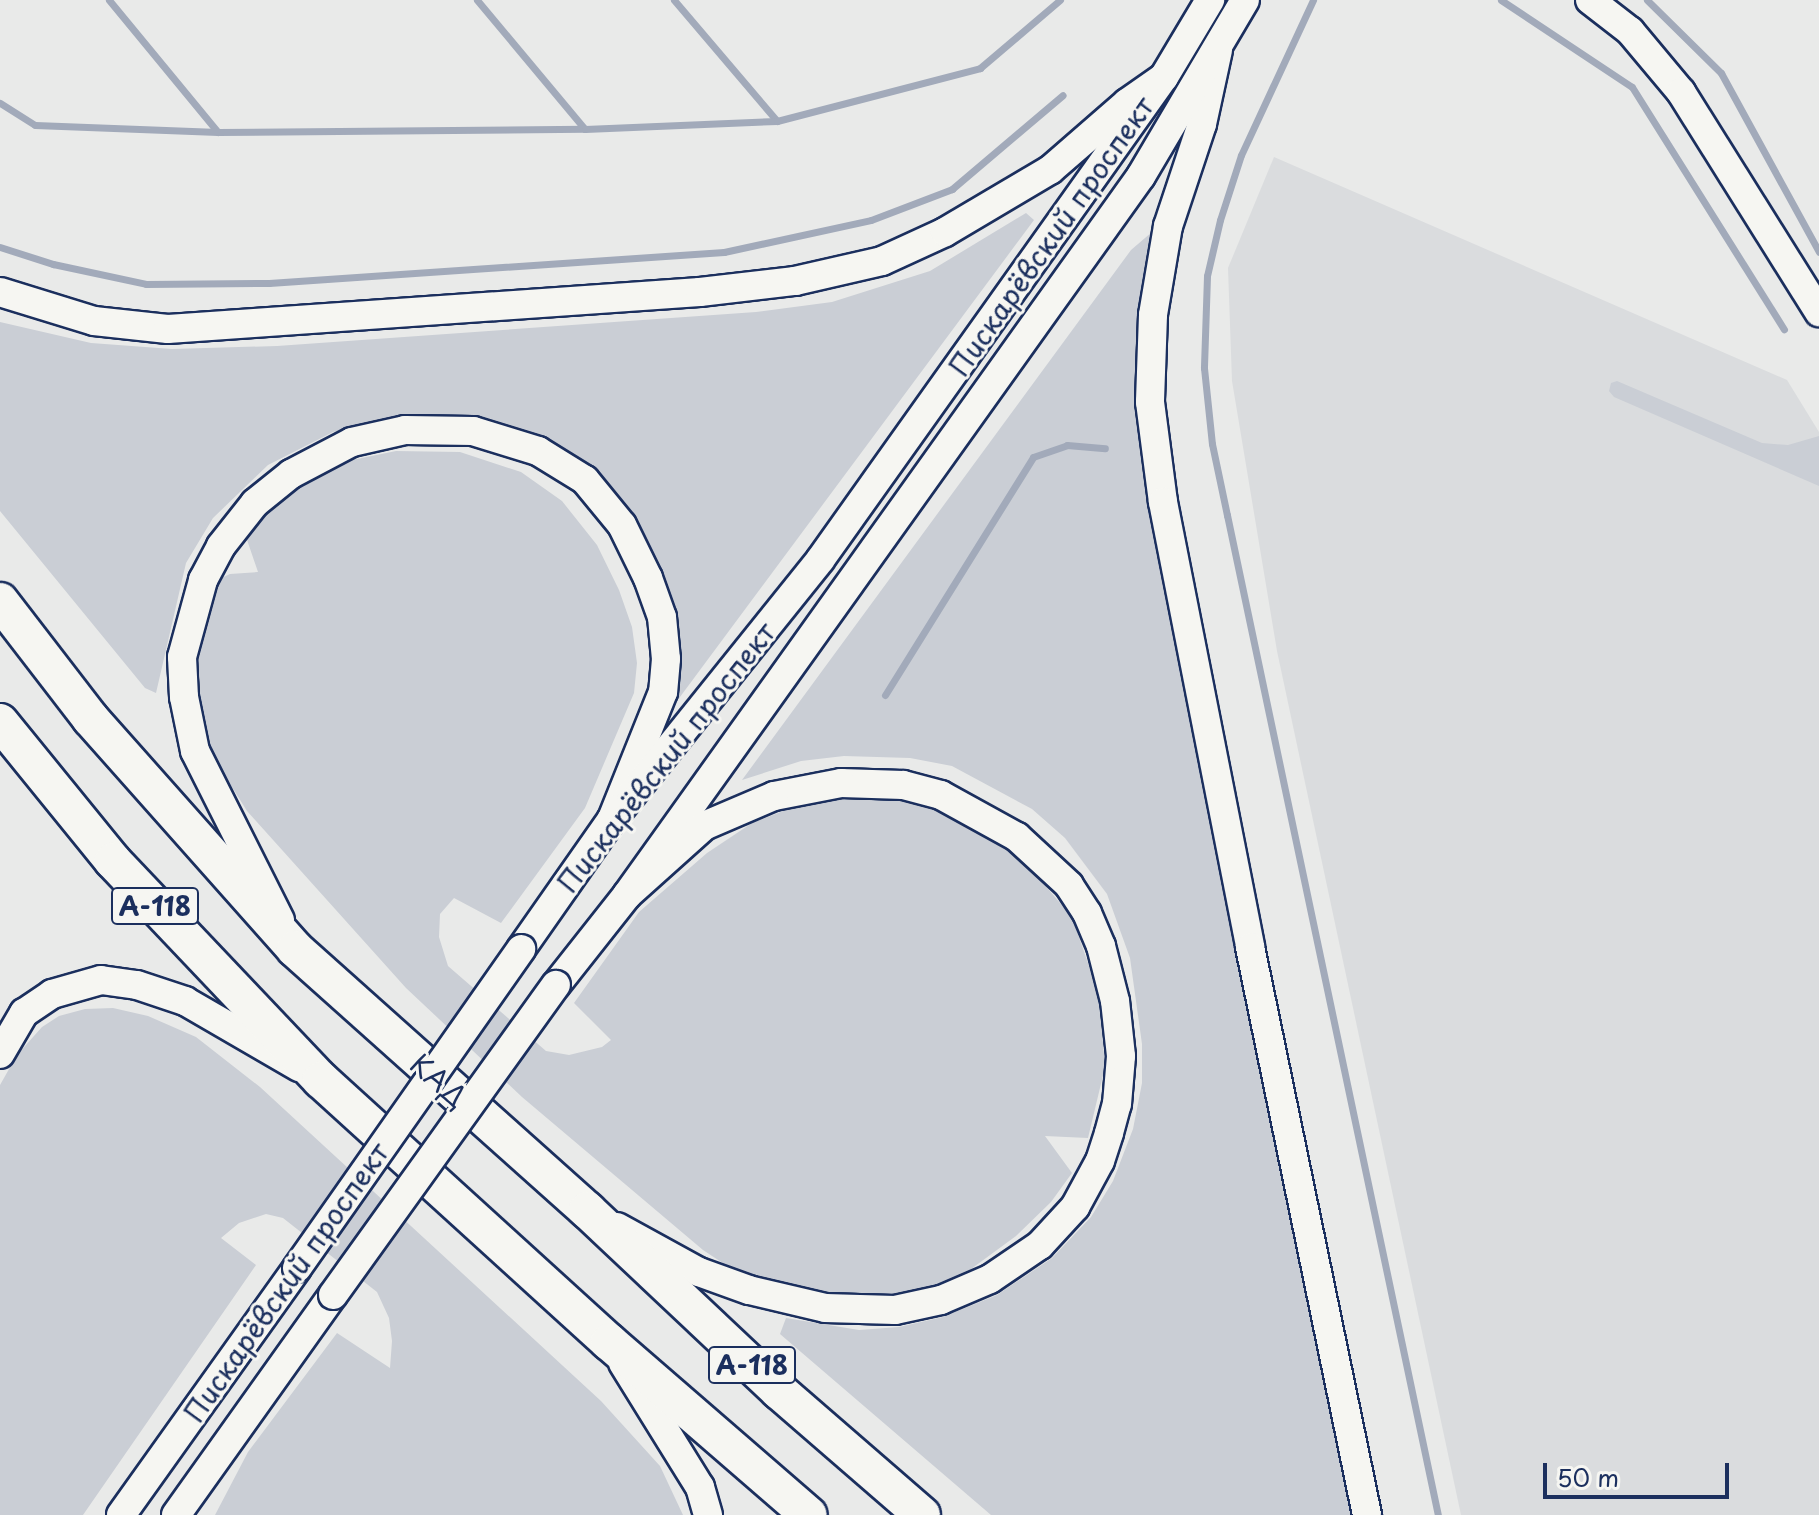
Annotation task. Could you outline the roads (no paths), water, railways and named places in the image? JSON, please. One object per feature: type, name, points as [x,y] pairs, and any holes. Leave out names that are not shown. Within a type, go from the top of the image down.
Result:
[{"type":"highway","name":"КАД","points":[[0,601],[90,718],[295,949],[587,1210],[779,1391],[922,1515]]},
{"type":"highway","name":"А-118","points":[[0,722],[113,861],[321,1080],[609,1342],[809,1515]]},
{"type":"street","name":"Пискарёвский проспект","points":[[121,1515],[612,819],[820,560],[1164,77],[1210,0]]},
{"type":"street","name":"Пискарёвский проспект","points":[[176,1515],[556,985],[627,895],[1141,176],[1245,0]]},
{"type":"street","points":[[1590,0],[1630,31],[1681,92],[1819,312]]},
{"type":"street","points":[[1218,50],[1202,124],[1168,226],[1153,315],[1150,402],[1163,502],[1250,947],[1367,1515]]},
{"type":"street","points":[[0,292],[94,321],[168,329],[700,292],[795,281],[882,261],[945,232],[1050,170],[1127,103],[1164,77]]},
{"type":"street","points":[[295,949],[195,751],[184,697],[182,657],[203,580],[221,546],[255,503],[291,474],[352,442],[405,430],[473,431],[538,451],[585,480],[622,525],[648,578],[662,617],[666,659],[663,692],[612,819]]},
{"type":"street","points":[[587,1210],[699,1272],[749,1290],[825,1308],[895,1310],[941,1300],[990,1279],[1040,1245],[1075,1207],[1092,1176],[1117,1104],[1121,1056],[1115,1001],[1101,946],[1087,913],[1069,885],[1017,837],[941,795],[903,785],[841,783],[774,796],[704,826],[627,895]]},
{"type":"street","points":[[0,1054],[24,1013],[52,994],[101,980],[137,985],[185,1001],[321,1080]]},
{"type":"street","points":[[609,1342],[686,1462],[700,1487],[708,1515]]},
{"type":"street","points":[[190,1515],[232,1437]]},
{"type":"waterway","points":[[109,0],[218,132]]},
{"type":"waterway","points":[[477,0],[585,129]]},
{"type":"waterway","points":[[674,0],[777,121]]},
{"type":"waterway","points":[[0,103],[35,125],[218,132],[585,129],[777,121],[980,68],[1060,0]]},
{"type":"waterway","points":[[1313,0],[1241,155],[1220,220],[1207,276],[1204,368],[1212,444],[1438,1515]]},
{"type":"waterway","points":[[1501,0],[1632,87],[1784,329]]},
{"type":"waterway","points":[[1647,0],[1721,73],[1819,252]]},
{"type":"waterway","points":[[0,247],[53,264],[146,284],[269,283],[724,252],[871,220],[952,189],[1063,95]]},
{"type":"waterway","points":[[885,695],[1033,457],[1067,445],[1105,448]]}]
